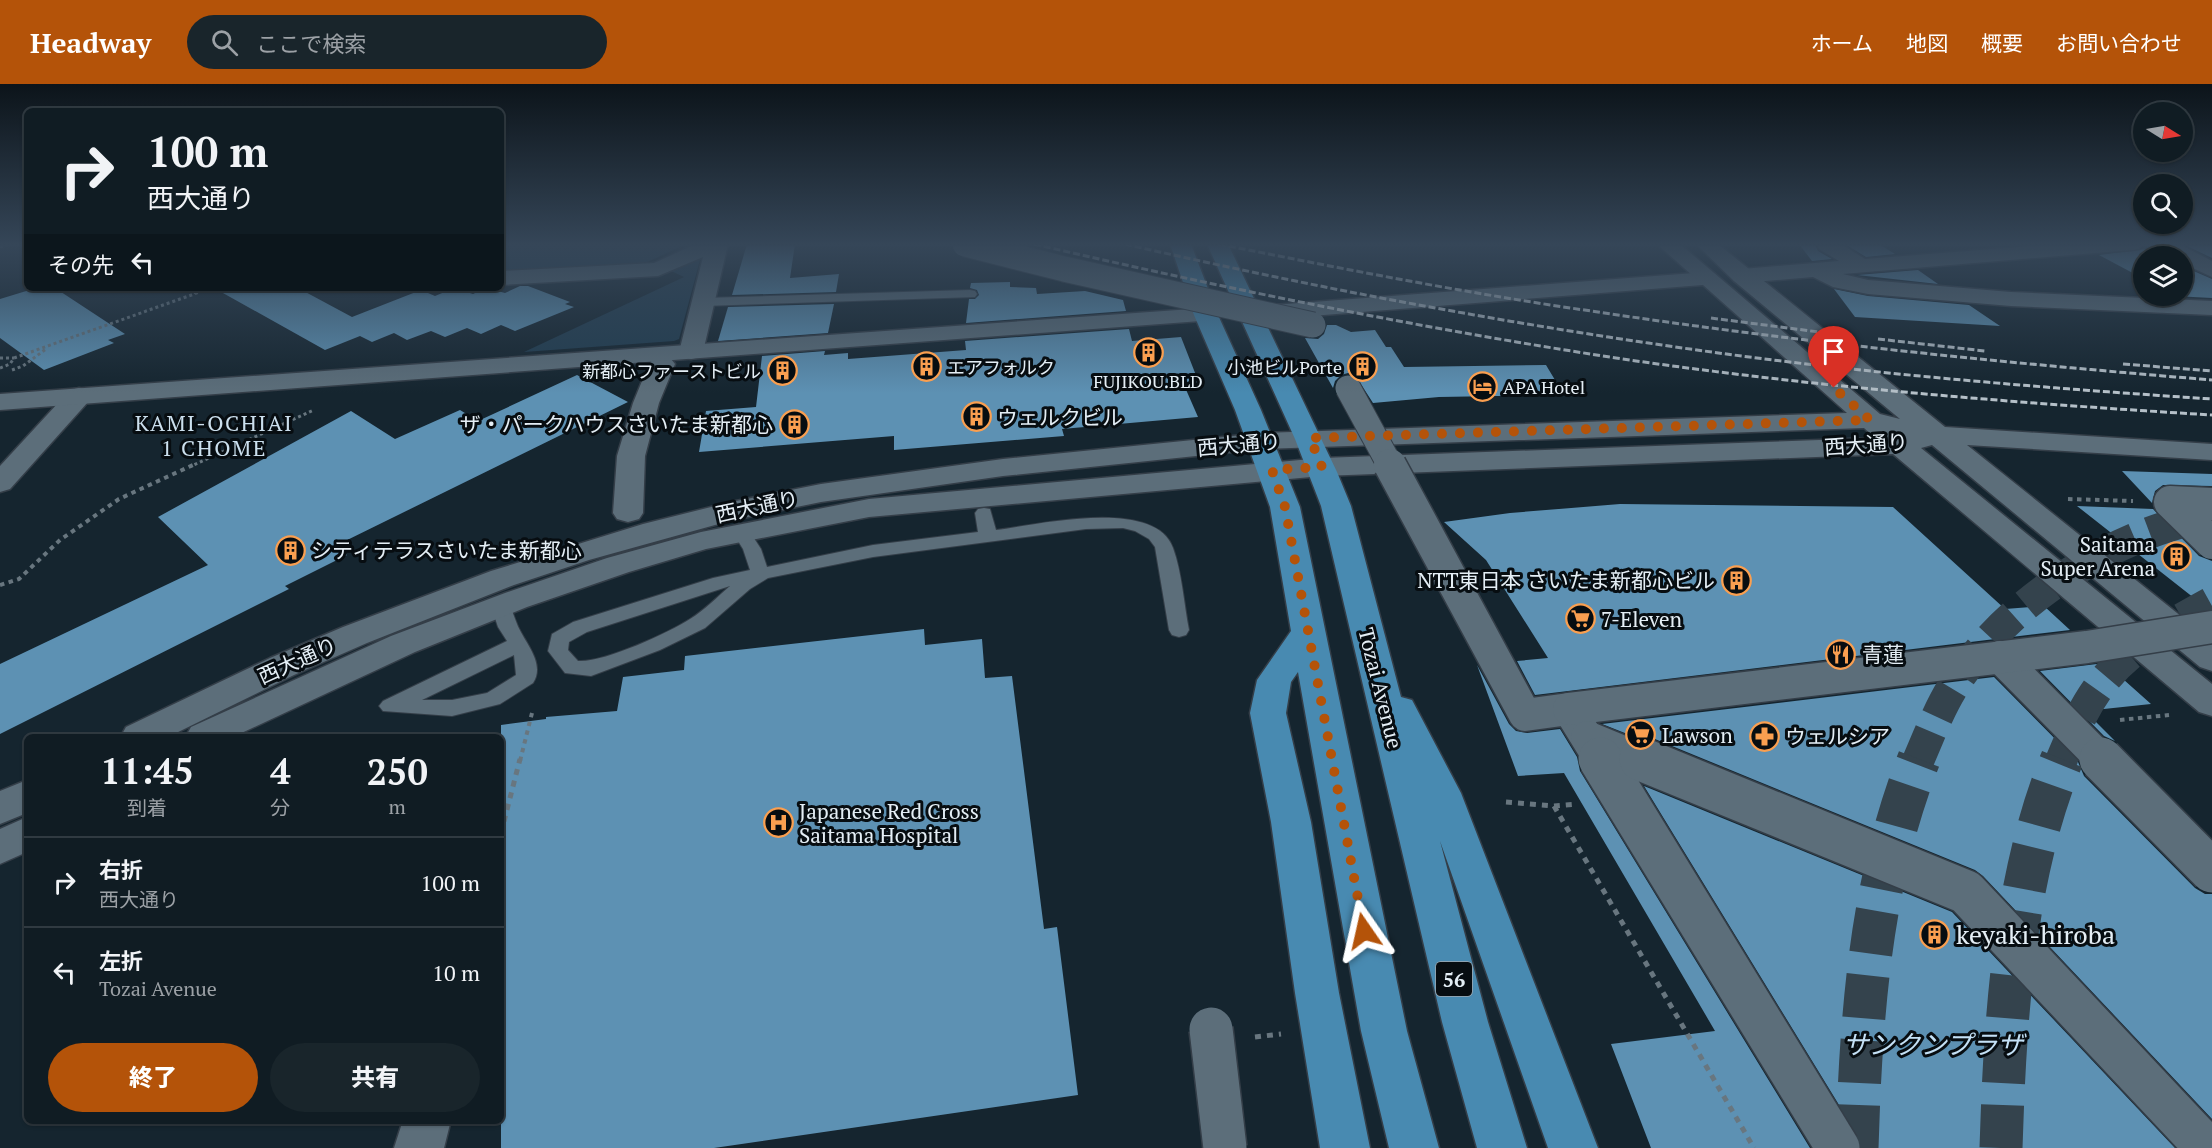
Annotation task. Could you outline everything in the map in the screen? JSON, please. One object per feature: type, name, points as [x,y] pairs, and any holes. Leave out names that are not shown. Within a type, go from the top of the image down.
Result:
[{"type":"main road","points":[[1198,294],[1261,441],[1285,507],[1384,1031],[1414,1148]]},
{"type":"main road","name":"Tozai Avenue","points":[[1239,294],[1310,438],[1335,506],[1465,1022],[1502,1148]]},
{"type":"main road","points":[[1308,633],[1274,680],[1268,713],[1292,822],[1317,993],[1345,1148]]},
{"type":"main road","points":[[1375,665],[1442,793],[1573,1148]]},
{"type":"street","points":[[691,352],[705,294]]},
{"type":"street","points":[[1174,294],[1313,325]]},
{"type":"street","points":[[1248,314],[1515,294]]},
{"type":"street","points":[[1724,294],[1870,420],[2212,703]]},
{"type":"street","points":[[1764,294],[2212,659]]},
{"type":"street","points":[[1947,294],[2011,299],[2212,308]]},
{"type":"street","points":[[0,402],[1206,315]]},
{"type":"street","points":[[628,513],[631,456],[646,403],[662,364]]},
{"type":"street","points":[[1348,388],[1525,715],[1578,723],[1966,892],[2207,1148]]},
{"type":"street","points":[[0,483],[80,396]]},
{"type":"street","name":"西大通り","points":[[144,734],[236,687],[438,601],[537,565],[672,526],[789,499],[882,482],[1002,467],[1310,438],[1870,420],[1937,435]]},
{"type":"street","points":[[1937,435],[2212,452]]},
{"type":"street","name":"西大通り","points":[[208,734],[403,644],[501,606],[618,565],[701,541],[868,508],[1272,470],[1900,445],[1937,435]]},
{"type":"street","points":[[2170,502],[2212,504]]},
{"type":"street","points":[[2170,502],[2212,543]]},
{"type":"street","points":[[1578,723],[2000,657],[2212,627]]},
{"type":"street","points":[[2000,657],[2212,871]]},
{"type":"street","points":[[1578,723],[1838,1148]]},
{"type":"street","points":[[0,809],[24,797]]},
{"type":"street","points":[[0,848],[24,835]]},
{"type":"street","points":[[1211,1029],[1225,1148]]},
{"type":"street","points":[[419,1148],[426,1124]]},
{"type":"lane","points":[[703,302],[970,294]]},
{"type":"lane","points":[[984,513],[988,536]]},
{"type":"lane","points":[[761,575],[743,585],[698,623],[621,660],[591,669],[572,668],[558,651],[559,639],[580,627],[720,582],[873,551],[1086,524],[1123,524],[1141,527],[1155,535],[1164,547],[1179,630]]},
{"type":"lane","points":[[742,533],[752,549],[761,575]]},
{"type":"lane","points":[[501,606],[508,627],[519,644],[525,658],[526,678],[493,699],[452,708],[390,706],[519,644]]},
{"type":"path","points":[[0,358],[14,358],[194,294]]},
{"type":"path","points":[[8,372],[23,366],[51,345]]},
{"type":"path","points":[[0,368],[10,364],[14,358]]},
{"type":"path","points":[[0,585],[19,579],[60,540],[119,499],[315,409]]},
{"type":"path","points":[[2064,499],[2170,502]]},
{"type":"path","points":[[504,821],[535,702]]},
{"type":"path","points":[[2127,727],[2120,720],[2180,714]]},
{"type":"path","points":[[1506,802],[1554,806],[1581,803]]},
{"type":"path","points":[[1554,806],[1754,1148]]},
{"type":"shaded area","points":[[648,294],[691,294],[679,339],[674,341],[524,352]]},
{"type":"building","points":[[17,294],[64,294],[125,334],[108,340],[114,343],[44,370],[0,338],[0,299]]},
{"type":"building","points":[[224,294],[309,294],[352,317],[412,294],[435,296],[441,294],[548,294],[570,302],[565,304],[574,307],[515,331],[501,325],[481,334],[467,328],[445,337],[431,331],[407,340],[394,333],[372,342],[360,336],[325,350]]},
{"type":"building","points":[[732,294],[779,294],[732,295]]},
{"type":"building","points":[[1096,294],[1123,300],[1126,311],[966,323],[969,299],[975,299],[979,295]]},
{"type":"building","points":[[1837,294],[1969,305],[2000,326],[1855,317]]},
{"type":"building","points":[[2193,294],[2212,294],[2212,298],[2193,297]]},
{"type":"building","points":[[834,304],[828,333],[718,341],[728,307]]},
{"type":"building","points":[[1327,325],[1336,325],[1351,332],[1375,330],[1386,347],[1391,347],[1404,367],[1546,365],[1564,395],[1439,397],[1373,403],[1355,375],[1348,373],[1341,375],[1335,381],[1333,388],[1305,338],[1318,339],[1324,334]]},
{"type":"building","points":[[1129,329],[1132,341],[1181,337],[1199,383],[1184,385],[1198,417],[1062,429],[1064,436],[894,450],[894,436],[699,452],[706,411],[756,407],[762,356],[825,351],[824,355],[848,353],[848,359],[966,350],[965,341]]},
{"type":"building","name":"シティテラスさいたま新都心","points":[[577,375],[628,402],[335,546],[347,555],[285,586],[289,589],[0,734],[0,664],[208,565],[158,517],[351,411],[395,439],[460,410],[478,421]]},
{"type":"building","points":[[2122,471],[2212,474],[2212,486],[2163,485],[2155,491],[2152,503]]},
{"type":"building","name":"NTT東日本 さいたま新都心ビル","points":[[1620,504],[1893,507],[2005,609],[2044,606],[2070,630],[1535,695],[1517,661],[1548,658],[1486,560],[1444,522],[1510,513]]},
{"type":"building","points":[[2077,506],[2153,509],[2199,556],[2212,561],[2212,609],[2208,609]]},
{"type":"building","name":"Japanese Red Cross Saitama Hospital","points":[[924,629],[925,645],[982,639],[985,678],[1012,676],[1044,929],[1057,927],[1078,1095],[714,1148],[501,1148],[501,1124],[504,1124],[504,734],[501,734],[501,725],[546,719],[546,717],[617,711],[623,677],[684,670],[685,656]]},
{"type":"building","points":[[2105,663],[2151,704],[2085,711],[2115,741],[2104,736],[2040,671]]},
{"type":"building","points":[[1477,665],[1509,724],[1516,731],[1527,733],[1560,729],[1577,757],[1580,771],[1810,1148],[1651,1148],[1611,1044],[1715,1031],[1564,773],[1518,776]]},
{"type":"building","points":[[1994,677],[2078,762],[2084,776],[2195,888],[2205,894],[2212,894],[2212,1119],[1975,870],[1650,737],[1635,737],[1602,724]]},
{"type":"building","name":"サンクンプラザ","points":[[1644,786],[1952,912],[2175,1148],[1862,1148],[1858,1136]]},
{"type":"tunnel","points":[[1918,761],[1941,709],[1958,679],[1994,634],[2015,614],[2062,578],[2113,549],[2157,530],[2212,513]]},
{"type":"tunnel","points":[[2061,761],[2087,705],[2110,673],[2151,638],[2212,602]]},
{"type":"tunnel","points":[[1857,1148],[1861,1049],[1871,951],[1889,854],[1902,806],[1919,759]]},
{"type":"tunnel","points":[[2001,1148],[2009,1000],[2022,901],[2045,805],[2062,759]]},
{"type":"railway","points":[[1259,294],[1470,334],[1690,368],[1913,393],[2212,415]]},
{"type":"railway","points":[[1362,294],[1527,324],[1731,355],[1937,378],[2212,399]]},
{"type":"railway","points":[[1484,294],[1668,322],[1901,351],[2212,380]]},
{"type":"railway","points":[[1711,318],[1842,335]]},
{"type":"railway","points":[[1878,339],[1985,351]]},
{"type":"railway","points":[[2123,364],[2212,371]]},
{"type":"place","name":"FUJIKOU.BLD","points":[[1148,352]]},
{"type":"place","name":"エアフォルク","points":[[926,367]]},
{"type":"place","name":"小池ビルPorte","points":[[1363,367]]},
{"type":"place","name":"新都心ファーストビル","points":[[782,371]]},
{"type":"place","name":"APA Hotel","points":[[1482,387]]},
{"type":"place","name":"ウェルクビル","points":[[976,417]]},
{"type":"place","name":"ザ・パークハウスさいたま新都心","points":[[794,424]]},
{"type":"place","name":"シティテラスさいたま新都心","points":[[290,550]]},
{"type":"place","name":"Saitama Super Arena","points":[[2176,556]]},
{"type":"place","name":"NTT東日本 さいたま新都心ビル","points":[[1736,580]]},
{"type":"place","name":"7-Eleven","points":[[1580,619]]},
{"type":"place","name":"青蓮","points":[[1841,654]]},
{"type":"place","name":"Lawson","points":[[1641,735]]},
{"type":"place","name":"ウェルシア","points":[[1764,736]]},
{"type":"place","name":"Japanese Red Cross Saitama Hospital","points":[[778,823]]},
{"type":"place","name":"keyaki-hiroba","points":[[1935,934]]},
{"type":"district","name":"KAMI-OCHIAI 1 CHOME","points":[[214,434]]},
{"type":"route","points":[[1364,931],[1285,507],[1272,470],[1322,467],[1310,438],[1870,420],[1834,388]]}]
